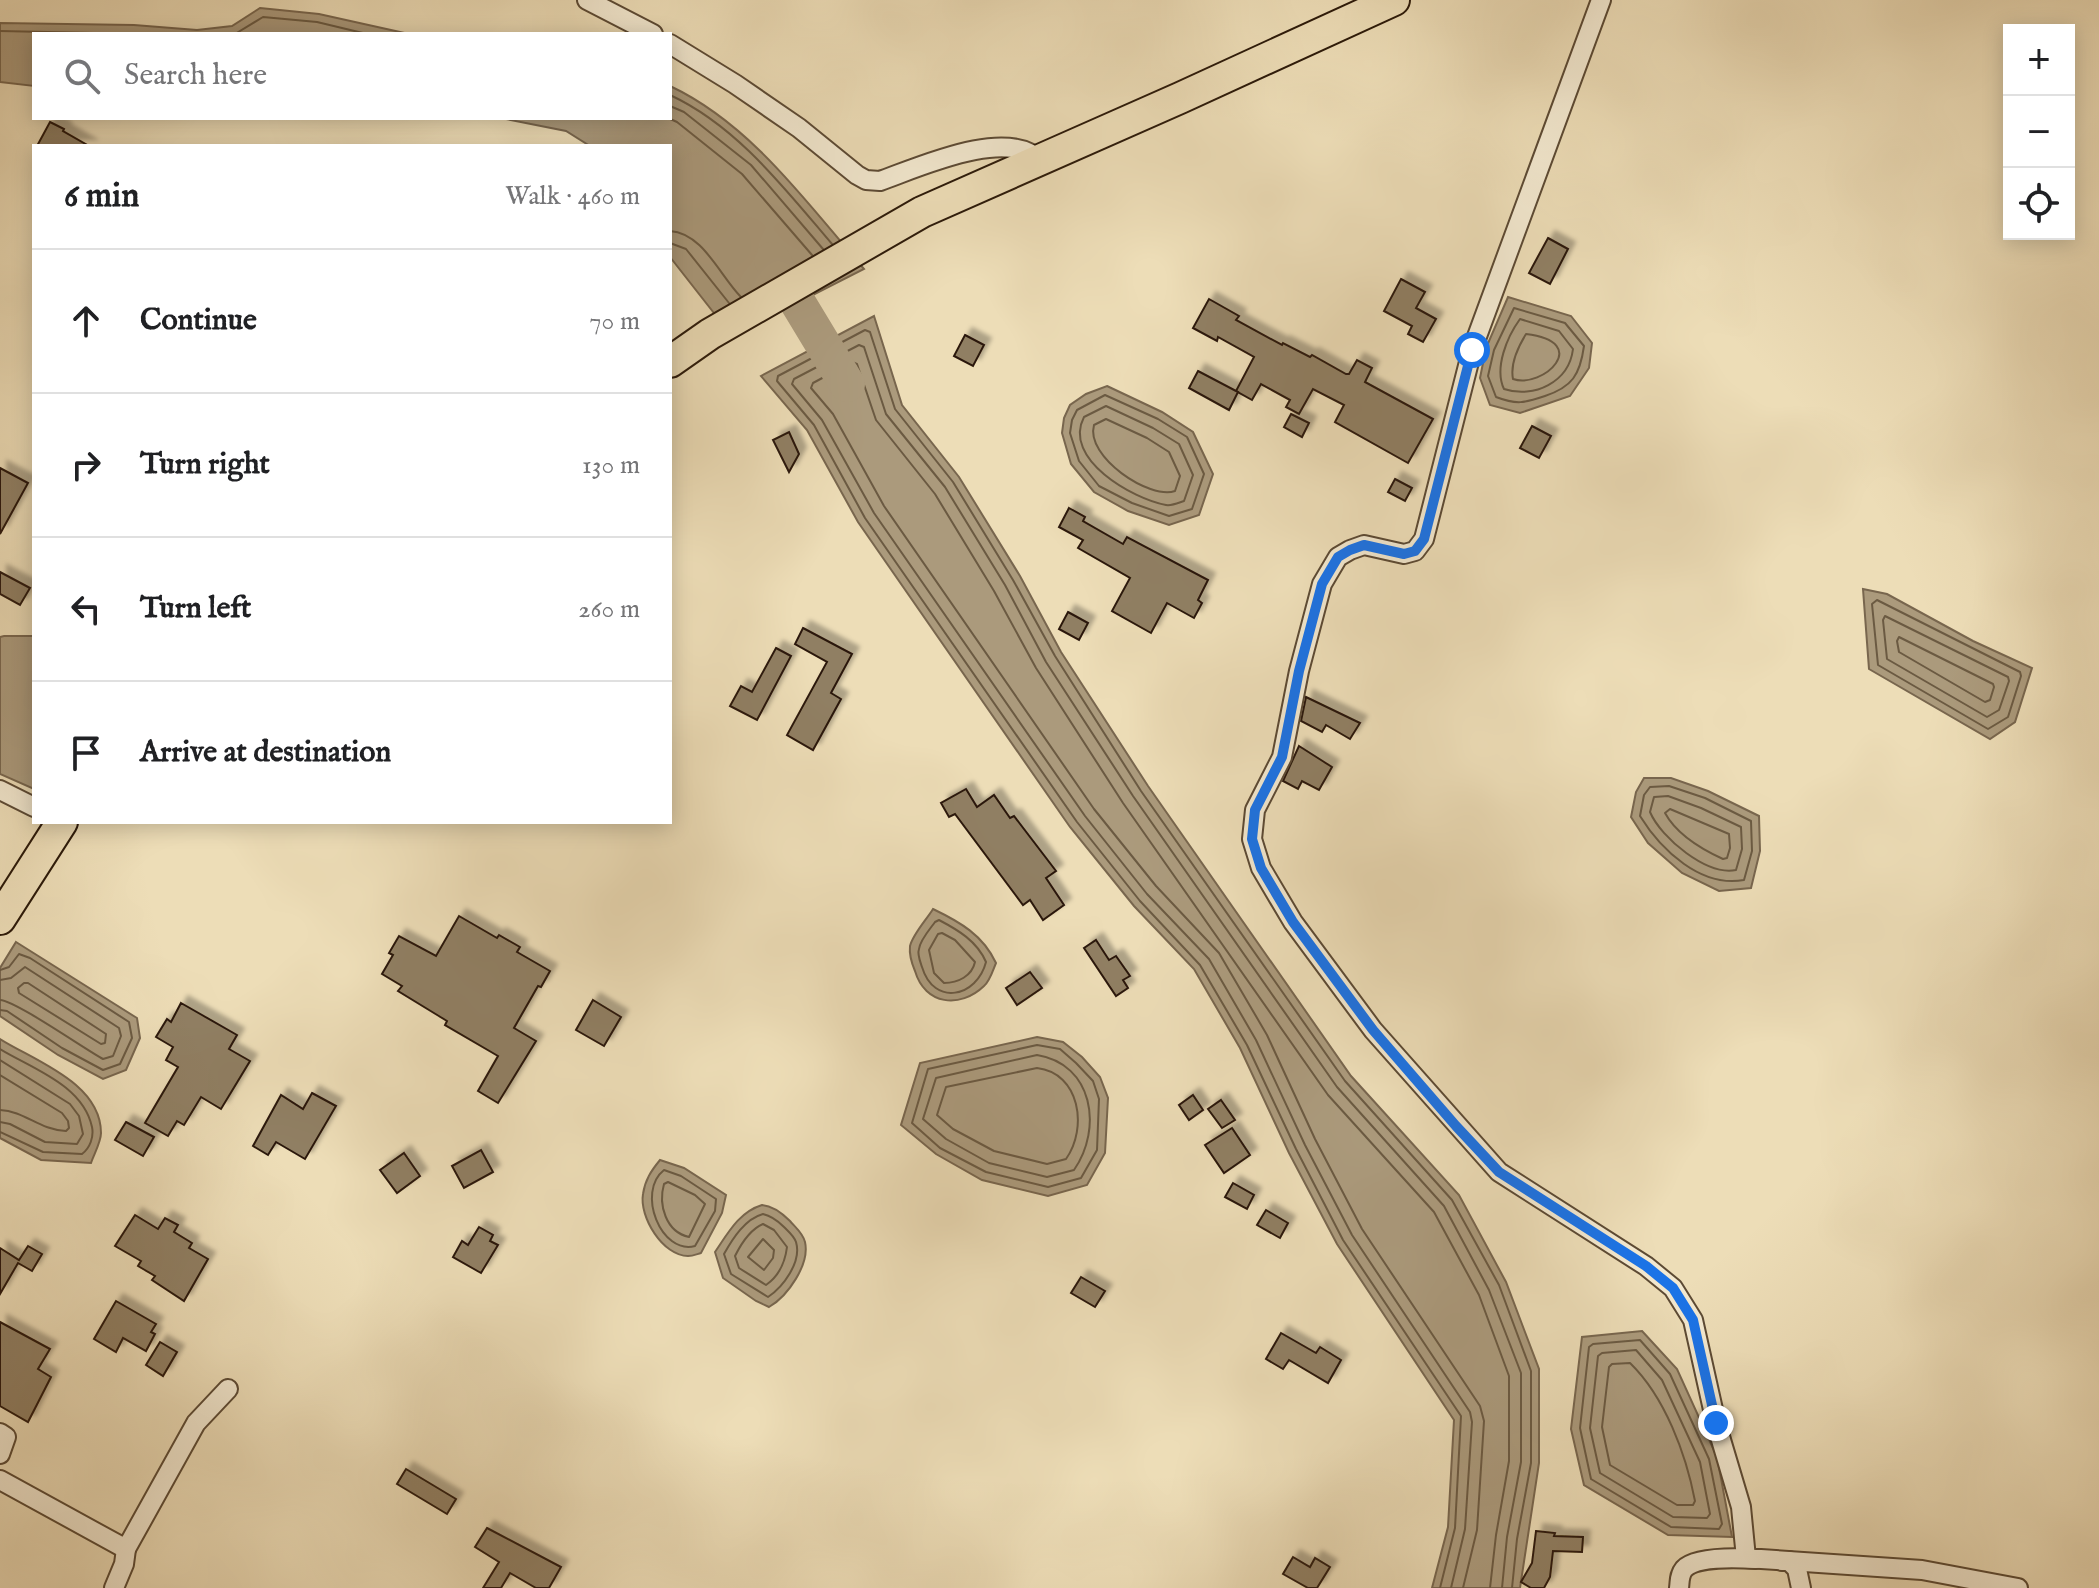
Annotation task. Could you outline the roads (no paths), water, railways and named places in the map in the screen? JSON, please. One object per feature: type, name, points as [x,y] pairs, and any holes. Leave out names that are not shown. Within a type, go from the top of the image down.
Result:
[{"type":"main road","points":[[672,361],[710,334],[922,212],[1394,0]]},
{"type":"main road","points":[[0,919],[61,824]]},
{"type":"street","points":[[587,0],[649,32]]},
{"type":"street","points":[[1601,0],[1472,350],[1424,539],[1415,551],[1404,554],[1364,545],[1350,550],[1338,557],[1322,584],[1299,671],[1282,757],[1255,810],[1252,839],[1261,868],[1293,922],[1373,1030],[1499,1172],[1646,1266],[1673,1288],[1693,1320],[1716,1423],[1741,1507],[1746,1558]]},
{"type":"street","points":[[672,45],[799,128],[866,180],[880,181],[965,152],[987,149],[1020,148],[1040,161]]},
{"type":"street","points":[[0,790],[32,806]]},
{"type":"street","points":[[114,1588],[124,1564],[126,1549],[196,1423],[228,1389]]},
{"type":"street","points":[[0,1433],[6,1437],[0,1454]]},
{"type":"street","points":[[0,1480],[126,1549]]},
{"type":"street","points":[[1746,1558],[1789,1561],[1797,1569],[1801,1588]]},
{"type":"street","points":[[1679,1588],[1681,1573],[1688,1565],[1706,1560],[1746,1558],[1922,1570],[2018,1588]]},
{"type":"water","points":[[260,8],[319,14],[400,32],[32,32],[32,86],[0,82],[0,23],[134,25],[197,30],[232,26]]},
{"type":"water","points":[[672,87],[699,102],[752,143],[799,192],[864,269],[732,336],[672,260],[672,144],[587,144],[566,131],[511,120],[672,120]]},
{"type":"water","points":[[1508,297],[1571,316],[1592,343],[1589,368],[1570,396],[1520,413],[1490,405],[1480,378],[1486,348]]},
{"type":"water","points":[[874,316],[902,405],[959,477],[1020,576],[1061,652],[1148,786],[1351,1076],[1459,1195],[1506,1282],[1539,1369],[1539,1463],[1520,1588],[1432,1588],[1448,1527],[1454,1420],[1337,1244],[1289,1153],[1240,1048],[1194,969],[1134,906],[1070,827],[858,522],[807,430],[761,376]]},
{"type":"water","points":[[1107,386],[1162,412],[1193,432],[1213,474],[1199,515],[1169,525],[1128,511],[1094,492],[1071,464],[1062,433],[1070,405],[1086,394]]},
{"type":"water","points":[[1863,589],[1887,594],[1973,641],[2032,668],[2015,722],[1990,739],[1869,669]]},
{"type":"water","points":[[32,636],[32,788],[0,774],[0,637]]},
{"type":"water","points":[[1644,778],[1671,778],[1708,791],[1759,816],[1760,851],[1751,888],[1719,891],[1682,873],[1648,843],[1631,817],[1636,792]]},
{"type":"water","points":[[933,909],[970,930],[996,963],[986,984],[964,998],[944,1000],[935,997],[920,982],[913,965],[910,946]]},
{"type":"water","points":[[16,942],[137,1018],[140,1038],[126,1070],[103,1079],[58,1055],[0,1016],[0,968]]},
{"type":"water","points":[[1037,1037],[1063,1042],[1082,1057],[1100,1077],[1108,1098],[1105,1153],[1087,1185],[1048,1196],[982,1180],[936,1154],[901,1125],[920,1063]]},
{"type":"water","points":[[0,1039],[64,1076],[90,1100],[98,1116],[101,1133],[91,1163],[41,1160],[0,1138]]},
{"type":"water","points":[[660,1160],[684,1168],[726,1195],[722,1213],[701,1253],[688,1256],[670,1250],[649,1224],[643,1194],[649,1176]]},
{"type":"water","points":[[762,1205],[777,1210],[790,1221],[803,1236],[806,1251],[796,1279],[769,1307],[723,1278],[715,1252],[740,1218]]},
{"type":"water","points":[[1642,1331],[1677,1369],[1717,1457],[1732,1537],[1668,1535],[1584,1485],[1571,1429],[1582,1337]]},
{"type":"waterway","points":[[772,260],[847,384]]}]
